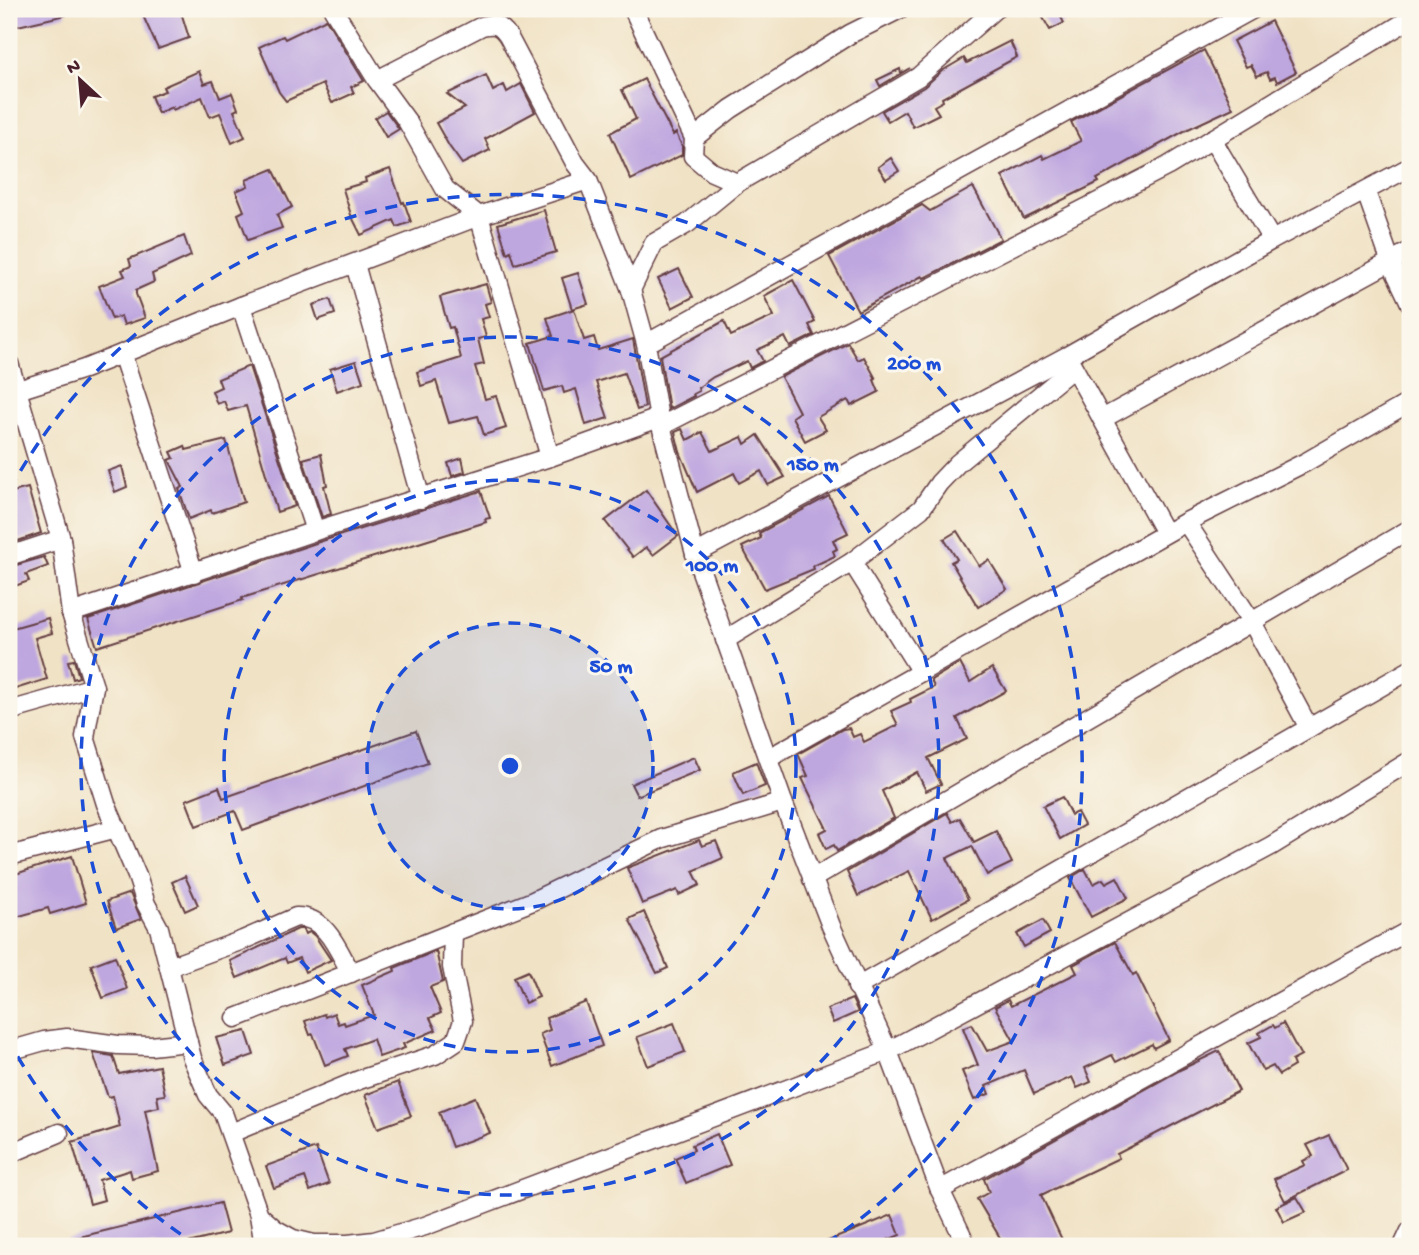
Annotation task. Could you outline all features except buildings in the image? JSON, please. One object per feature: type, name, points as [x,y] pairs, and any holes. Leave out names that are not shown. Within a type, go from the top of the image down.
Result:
[{"type":"street","points":[[333,9],[377,80],[407,121],[445,189],[479,216],[550,457]]},
{"type":"street","points":[[633,9],[694,138],[693,156],[712,172],[737,183]]},
{"type":"street","points":[[694,138],[731,109],[850,34],[900,9]]},
{"type":"street","points":[[631,290],[654,243],[687,224],[737,183],[918,77],[995,9]]},
{"type":"street","points":[[646,344],[1253,9]]},
{"type":"street","points":[[71,613],[315,531],[660,422],[1168,166],[1410,19]]},
{"type":"street","points":[[377,80],[482,26],[494,23],[501,26],[575,163],[588,180],[631,290],[646,344],[660,422],[695,554],[725,639],[812,880],[857,987],[888,1051],[940,1190],[967,1246]]},
{"type":"street","points":[[1212,139],[1272,240]]},
{"type":"street","points":[[695,554],[1070,362],[1272,240],[1410,167]]},
{"type":"street","points":[[18,390],[84,369],[479,216],[588,180]]},
{"type":"street","points":[[1366,192],[1391,262],[1410,303]]},
{"type":"street","points":[[1102,419],[1410,251]]},
{"type":"street","points":[[355,264],[421,499]]},
{"type":"street","points":[[241,306],[315,531]]},
{"type":"street","points":[[122,354],[194,573]]},
{"type":"street","points":[[1070,362],[1165,533]]},
{"type":"street","points":[[725,639],[852,562],[921,509],[939,483],[958,463],[1070,362]]},
{"type":"street","points":[[9,363],[61,540],[71,613],[94,687],[85,737],[106,804],[146,904],[159,928],[188,1042],[208,1095],[223,1113],[231,1133],[259,1214],[264,1246]]},
{"type":"street","points":[[769,758],[1165,533],[1306,462],[1410,401]]},
{"type":"street","points":[[9,426],[27,420]]},
{"type":"street","points":[[1186,522],[1252,622],[1309,728]]},
{"type":"street","points":[[812,880],[1410,528]]},
{"type":"street","points":[[9,556],[61,540]]},
{"type":"street","points":[[852,562],[921,672]]},
{"type":"street","points":[[857,987],[1410,670]]},
{"type":"street","points":[[9,711],[94,687]]},
{"type":"street","points":[[259,1214],[275,1229],[293,1239],[314,1244],[374,1241],[425,1226],[888,1051],[1271,846],[1410,761]]},
{"type":"street","points":[[236,1018],[533,901],[660,839],[783,802]]},
{"type":"street","points":[[9,856],[117,828]]},
{"type":"street","points":[[169,967],[296,917],[305,916],[314,919],[327,932],[351,973]]},
{"type":"street","points":[[940,1190],[1410,930]]},
{"type":"street","points":[[231,1133],[359,1080],[435,1055],[456,1041],[463,1021],[452,967],[453,932]]},
{"type":"street","points":[[9,1051],[44,1041],[67,1038],[118,1045],[151,1046],[188,1042]]},
{"type":"street","points":[[9,1154],[59,1133]]},
{"type":"street","points":[[1403,1246],[1410,1231]]}]
